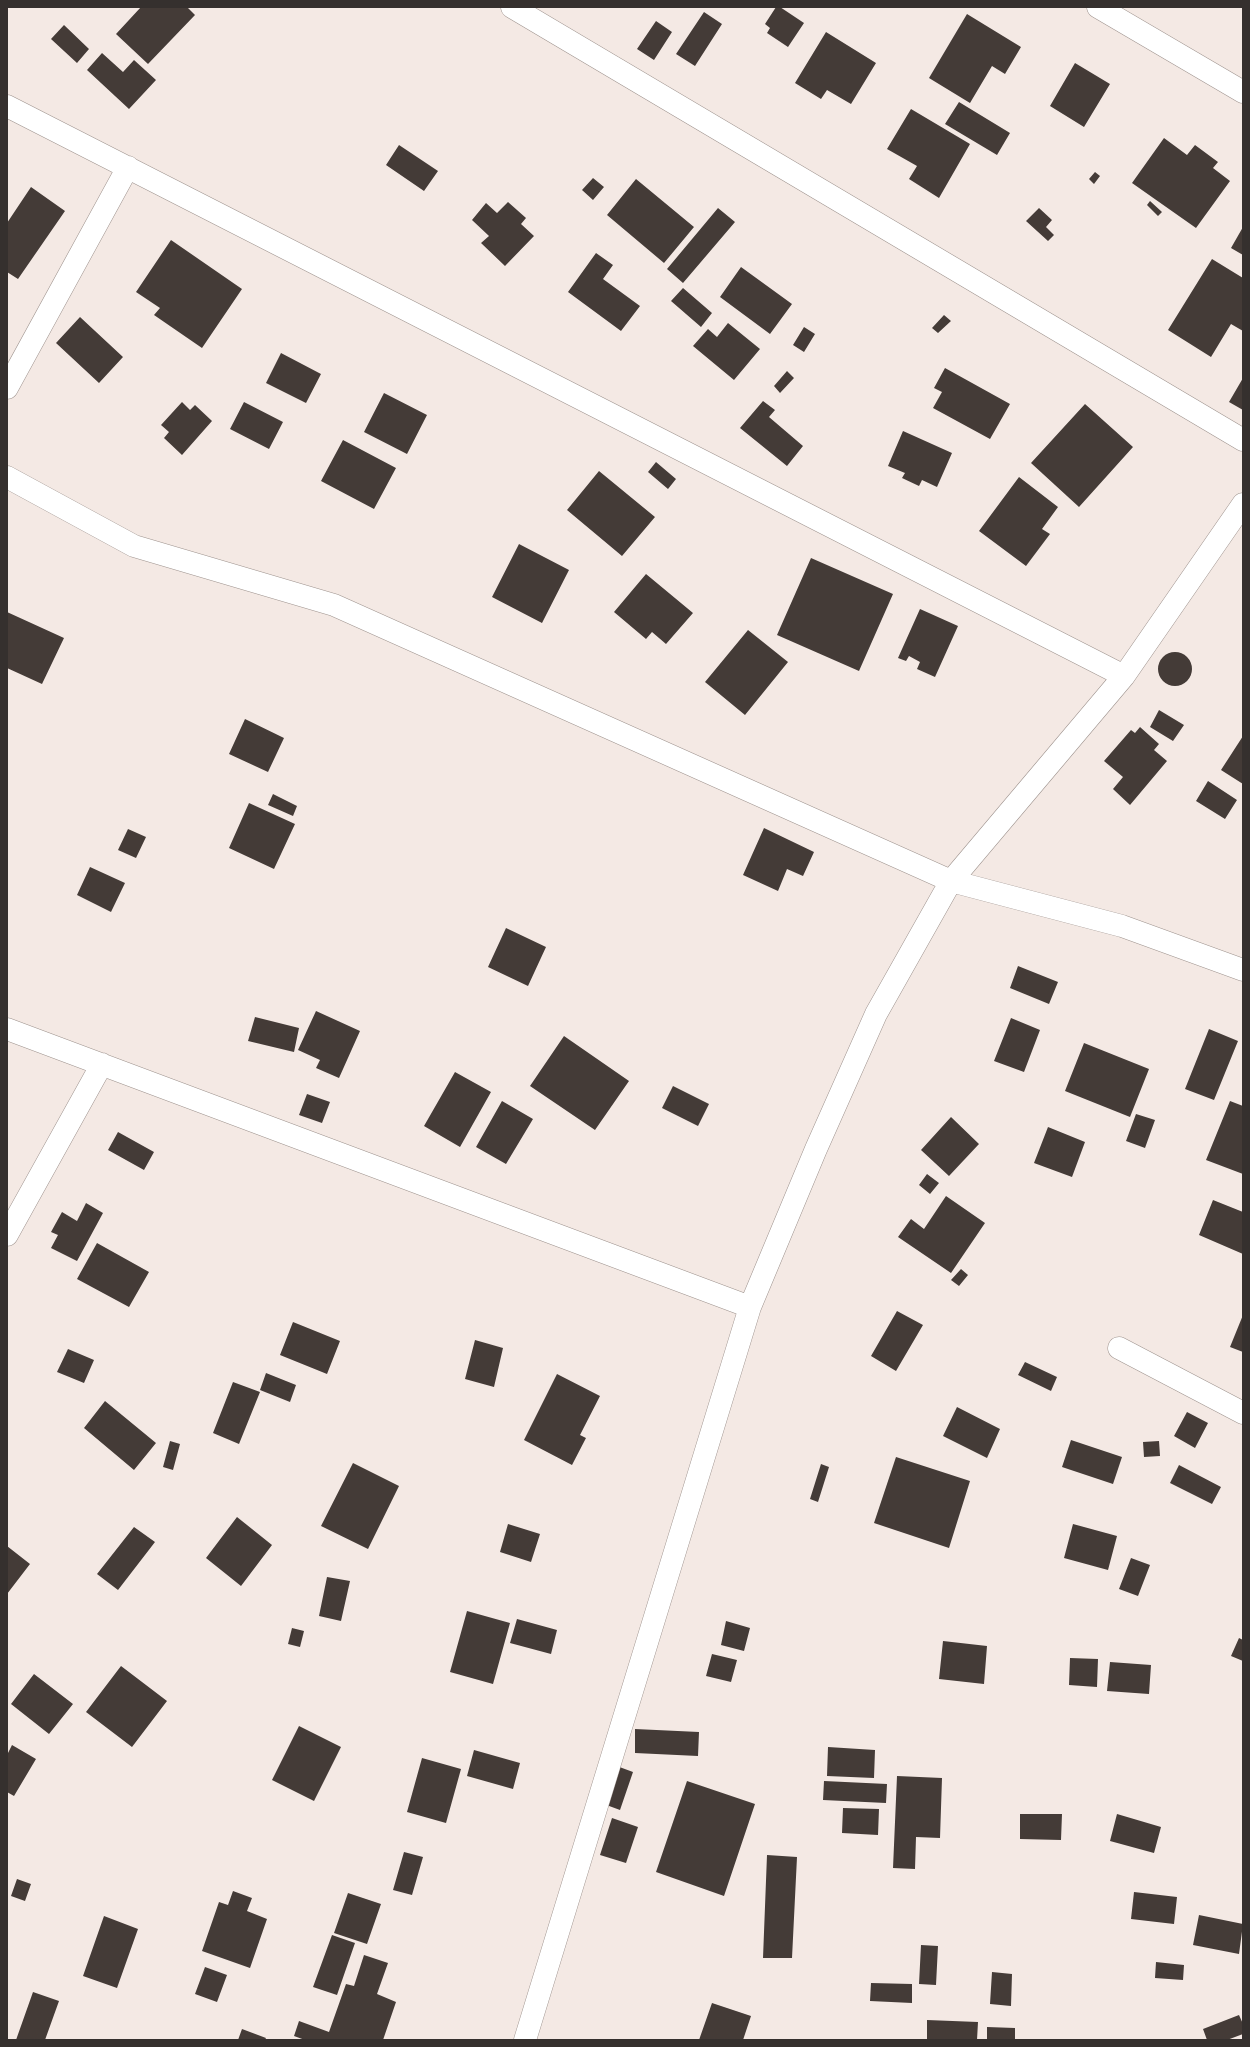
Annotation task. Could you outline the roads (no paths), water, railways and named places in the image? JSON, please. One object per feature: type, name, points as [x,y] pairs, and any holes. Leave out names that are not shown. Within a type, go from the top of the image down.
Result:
[{"type":"street","points":[[512,7],[1243,440]]},
{"type":"street","points":[[1098,7],[1243,92]]},
{"type":"street","points":[[7,106],[1124,676]]},
{"type":"street","points":[[7,388],[128,167]]},
{"type":"street","points":[[7,477],[134,546],[334,605],[951,881],[1122,926],[1243,970]]},
{"type":"street","points":[[525,2040],[750,1307],[816,1149],[876,1014],[951,881],[1124,676],[1243,504]]},
{"type":"street","points":[[7,1029],[750,1307]]},
{"type":"street","points":[[7,1235],[102,1064]]},
{"type":"street","points":[[1119,1348],[1243,1413]]}]
